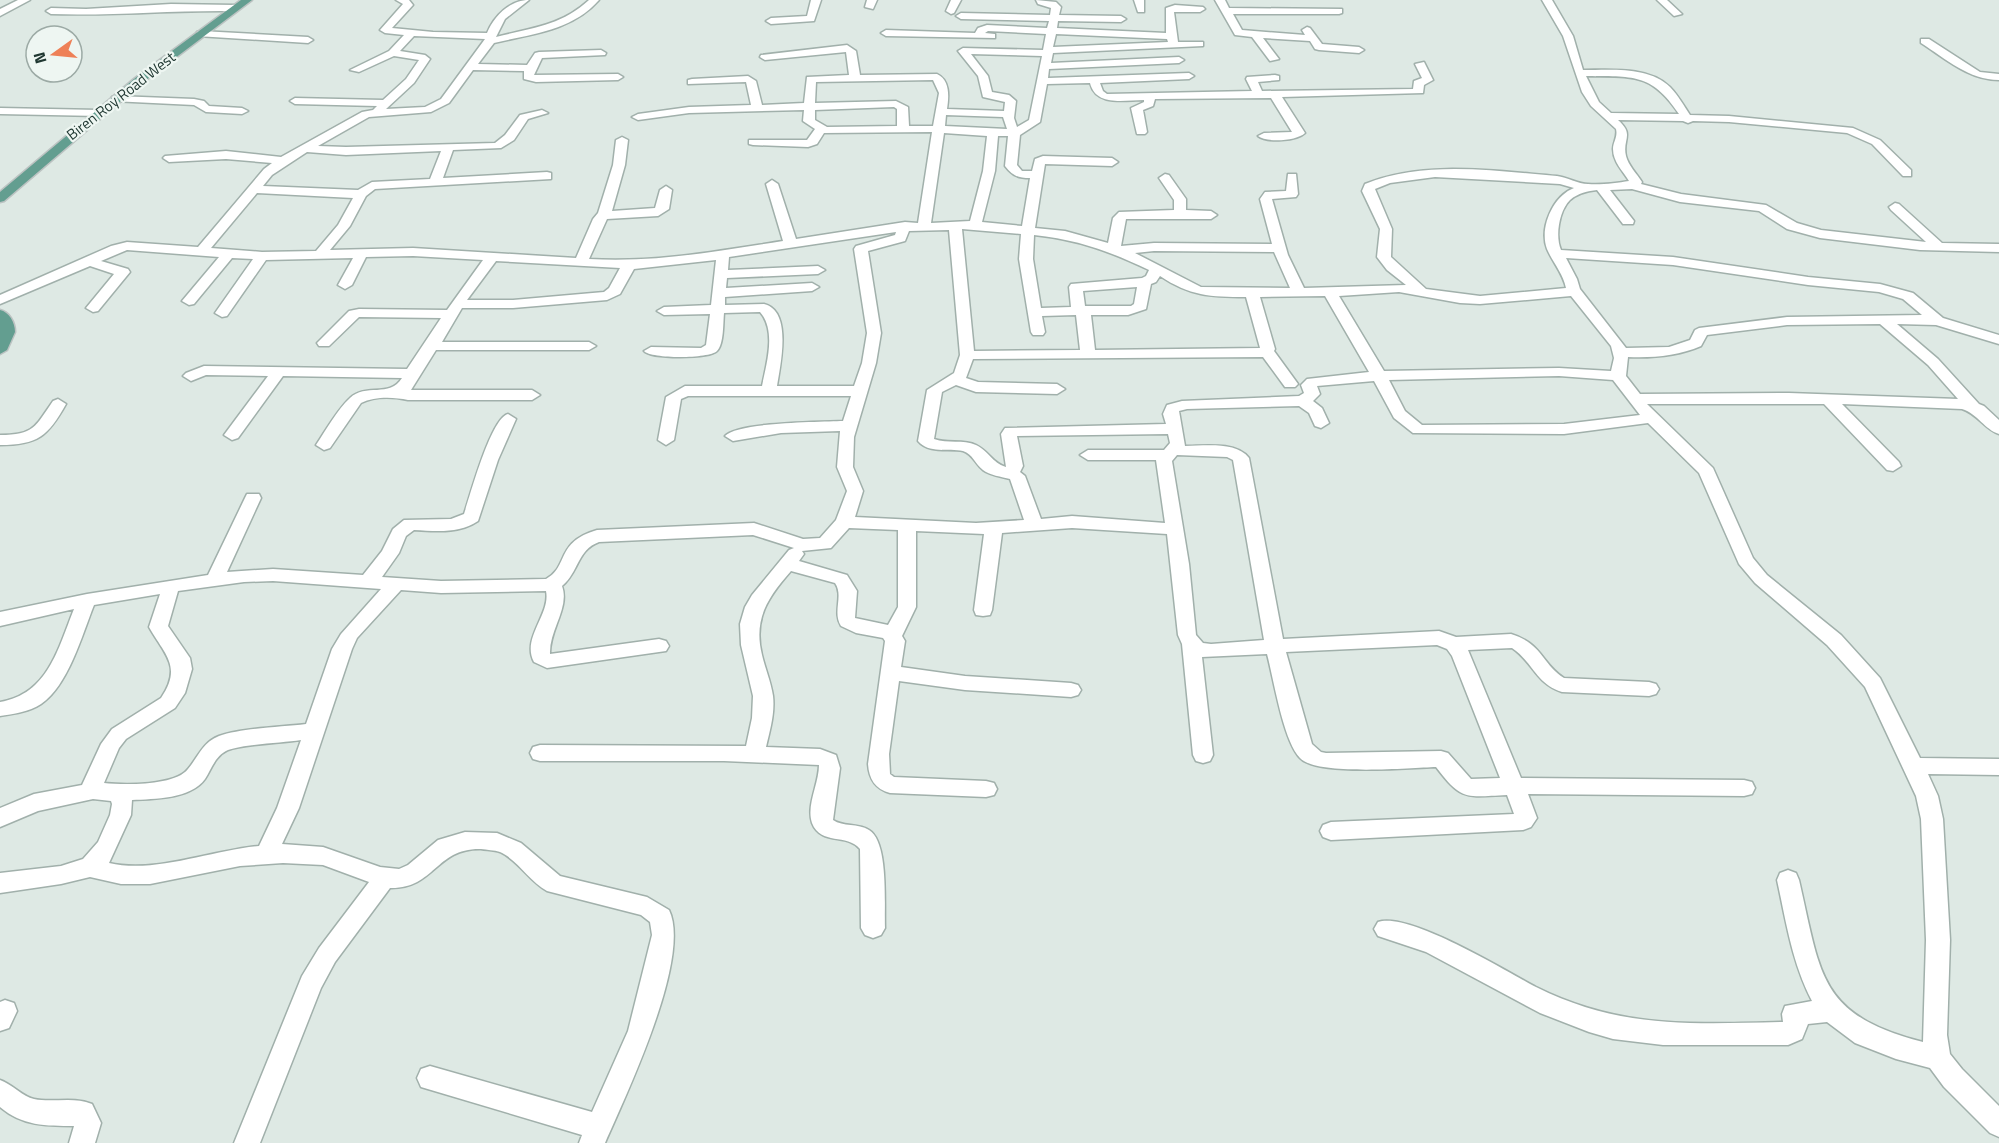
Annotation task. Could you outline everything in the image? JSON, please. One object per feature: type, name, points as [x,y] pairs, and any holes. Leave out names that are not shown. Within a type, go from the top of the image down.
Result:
[{"type":"main road","name":"Biren Roy Road West","points":[[0,198],[116,99],[247,0]]},
{"type":"main road","points":[[0,314],[7,321],[9,333],[0,350]]},
{"type":"street","points":[[0,13],[25,0]]},
{"type":"street","points":[[46,0],[79,1]]},
{"type":"street","points":[[401,0],[408,5],[385,30],[490,39],[562,24],[578,15],[594,0]]},
{"type":"street","points":[[200,253],[268,172],[283,161],[358,117],[377,112],[415,112],[438,106],[445,101],[490,39],[504,15],[524,0]]},
{"type":"street","points":[[771,21],[811,19],[816,0]]},
{"type":"street","points":[[951,11],[956,0]]},
{"type":"street","points":[[924,225],[939,129],[942,112],[943,87],[937,77],[812,79],[809,121],[820,129],[939,129],[1014,133],[1036,118],[1055,5],[1044,3],[1041,0]]},
{"type":"street","points":[[1220,0],[1239,33],[1312,38]]},
{"type":"street","points":[[1288,0],[1319,47],[1359,50]]},
{"type":"street","points":[[1547,0],[1568,36],[1579,73],[1595,104],[1621,128],[1623,134],[1619,148],[1624,166],[1636,182],[1632,185]]},
{"type":"street","points":[[1662,0],[1677,14]]},
{"type":"street","points":[[51,10],[86,12],[171,7],[236,8]]},
{"type":"street","points":[[1173,41],[1169,10],[1200,9]]},
{"type":"street","points":[[1226,11],[1338,10]]},
{"type":"street","points":[[961,16],[1120,19]]},
{"type":"street","points":[[979,36],[981,30],[987,28],[1049,43]]},
{"type":"street","points":[[355,70],[393,53],[411,33]]},
{"type":"street","points":[[886,33],[995,36],[1049,43],[1173,41]]},
{"type":"street","points":[[201,34],[308,40]]},
{"type":"street","points":[[1255,34],[1274,59]]},
{"type":"street","points":[[995,36],[1000,50]]},
{"type":"street","points":[[1037,175],[1014,171],[1011,166],[1014,133],[1008,114],[1011,101],[1009,98],[987,95],[983,75],[963,51],[1000,50],[1049,43],[1173,41],[1199,44]]},
{"type":"street","points":[[1925,41],[1976,74],[1985,77],[1999,77]]},
{"type":"street","points":[[765,57],[848,48],[851,51],[855,78]]},
{"type":"street","points":[[377,112],[410,81],[425,59],[393,53]]},
{"type":"street","points":[[601,53],[539,55],[530,68],[528,76],[537,79],[618,77]]},
{"type":"street","points":[[1046,66],[1179,60]]},
{"type":"street","points":[[1092,80],[1100,96],[1418,92],[1418,84],[1428,80],[1420,64]]},
{"type":"street","points":[[470,67],[530,68]]},
{"type":"street","points":[[1579,73],[1630,76],[1649,80],[1666,89],[1688,120]]},
{"type":"street","points":[[1043,81],[1189,76]]},
{"type":"street","points":[[1258,93],[1251,79],[1275,78]]},
{"type":"street","points":[[692,82],[748,79],[751,81],[757,108]]},
{"type":"street","points":[[1264,136],[1299,133],[1274,93]]},
{"type":"street","points":[[1141,132],[1137,108],[1149,104],[1150,95]]},
{"type":"street","points":[[116,99],[194,102],[200,103],[206,109],[242,111]]},
{"type":"street","points":[[295,101],[386,104]]},
{"type":"street","points":[[638,117],[689,110],[900,105],[903,129]]},
{"type":"street","points":[[0,111],[99,113]]},
{"type":"street","points":[[942,112],[1008,114]]},
{"type":"street","points":[[307,149],[346,151],[496,146],[508,141],[524,117],[542,113]]},
{"type":"street","points":[[1609,116],[1738,120],[1849,130],[1876,142],[1907,173]]},
{"type":"street","points":[[753,142],[808,144],[813,142],[820,129]]},
{"type":"street","points":[[975,225],[989,171],[993,133]]},
{"type":"street","points":[[581,261],[599,219],[604,214],[619,165],[622,140]]},
{"type":"street","points":[[435,183],[448,147]]},
{"type":"street","points":[[169,158],[226,155],[283,161]]},
{"type":"street","points":[[1038,332],[1028,281],[1028,231],[1039,162],[1043,160],[1112,162]]},
{"type":"street","points":[[1421,290],[1392,267],[1384,257],[1386,229],[1368,191],[1369,187],[1402,176],[1431,173],[1568,180],[1584,188]]},
{"type":"street","points":[[319,255],[344,226],[361,194],[372,186],[547,176]]},
{"type":"street","points":[[1292,177],[1292,194],[1266,197],[1280,248],[1299,293]]},
{"type":"street","points":[[1165,178],[1172,191],[1180,199],[1178,214]]},
{"type":"street","points":[[772,184],[790,242]]},
{"type":"street","points":[[1999,248],[1902,245],[1820,234],[1792,226],[1762,208],[1680,198],[1632,185],[1584,188],[1565,195],[1557,210],[1552,237],[1557,254],[1573,282],[1573,290],[1612,335],[1621,352],[1618,376],[1651,418],[1707,472],[1745,560],[1761,579],[1857,662],[1873,683],[1914,766],[1927,796],[1932,819],[1938,940],[1935,1035],[1938,1058],[1953,1078],[1999,1124]]},
{"type":"street","points":[[1601,187],[1629,221]]},
{"type":"street","points":[[254,189],[301,193],[361,194]]},
{"type":"street","points":[[604,214],[658,212],[663,209],[666,190]]},
{"type":"street","points":[[1895,207],[1938,246]]},
{"type":"street","points":[[1117,249],[1119,219],[1123,215],[1211,215]]},
{"type":"street","points":[[0,300],[127,246],[227,255],[413,252],[629,265],[723,255],[790,242],[924,225],[975,225],[1081,238],[1117,249],[1157,268],[1183,285],[1199,291],[1252,294],[1399,288],[1421,290],[1460,299],[1480,300],[1552,296],[1573,290]]},
{"type":"street","points":[[955,225],[967,355],[958,380],[935,390],[925,433],[926,441],[938,445],[970,447],[981,455],[989,467],[1017,476],[1034,523]]},
{"type":"street","points":[[0,619],[87,600],[168,586],[273,575],[441,587],[552,584],[561,575],[576,546],[584,540],[597,536],[754,529],[802,545],[825,544],[844,522],[855,491],[845,467],[847,426],[869,363],[874,333],[861,249],[900,238],[905,226]]},
{"type":"street","points":[[1117,249],[1280,248]]},
{"type":"street","points":[[345,285],[362,253]]},
{"type":"street","points":[[1557,254],[1684,262],[1808,281],[1880,288],[1908,296],[1938,321]]},
{"type":"street","points":[[189,301],[227,255]]},
{"type":"street","points":[[222,313],[262,255]]},
{"type":"street","points":[[651,351],[708,351],[713,347],[723,255]]},
{"type":"street","points":[[324,445],[356,400],[367,395],[396,394],[403,389],[454,309],[492,257]]},
{"type":"street","points":[[89,261],[123,272],[93,308]]},
{"type":"street","points":[[324,343],[354,314],[359,313],[454,309],[607,296],[615,291],[629,265]]},
{"type":"street","points":[[1088,355],[1076,287],[1144,282],[1151,279],[1157,268]]},
{"type":"street","points":[[722,274],[818,270]]},
{"type":"street","points":[[1035,312],[1125,311],[1138,308],[1141,306],[1144,282]]},
{"type":"street","points":[[720,293],[812,287]]},
{"type":"street","points":[[1329,292],[1346,317],[1401,418],[1409,426],[1419,430],[1544,431],[1613,426],[1651,418]]},
{"type":"street","points":[[967,355],[1263,354],[1268,349],[1252,294]]},
{"type":"street","points":[[664,311],[764,308],[770,313],[775,343],[769,391]]},
{"type":"street","points":[[1621,352],[1650,353],[1685,347],[1696,342],[1700,333],[1704,331],[1787,321],[1883,319],[1938,321],[1999,340]]},
{"type":"street","points":[[1883,319],[1933,362],[1973,406],[1985,414],[1999,429]]},
{"type":"street","points":[[432,346],[589,346]]},
{"type":"street","points":[[1266,351],[1290,384]]},
{"type":"street","points":[[191,376],[204,370],[411,374]]},
{"type":"street","points":[[232,435],[278,372]]},
{"type":"street","points":[[1203,755],[1191,645],[1187,635],[1164,460],[1178,444],[1171,414],[1172,408],[1179,405],[1303,401],[1312,394],[1309,385],[1312,382],[1379,376],[1559,372],[1618,376]]},
{"type":"street","points":[[958,380],[976,387],[1057,388]]},
{"type":"street","points":[[403,389],[404,394],[408,395],[532,395]]},
{"type":"street","points":[[666,440],[674,397],[677,393],[685,391],[859,391]]},
{"type":"street","points":[[1635,399],[1828,399],[1973,406]]},
{"type":"street","points":[[1828,399],[1893,466]]},
{"type":"street","points":[[1303,401],[1316,411],[1321,423]]},
{"type":"street","points":[[0,440],[34,437],[44,429],[58,404]]},
{"type":"street","points":[[368,582],[390,553],[404,527],[410,524],[457,524],[467,522],[472,517],[490,460],[508,419]]},
{"type":"street","points":[[733,436],[774,429],[847,426]]},
{"type":"street","points":[[1011,473],[1015,466],[1009,434],[1011,431],[1174,429]]},
{"type":"street","points":[[1088,455],[1230,452],[1241,458],[1275,647],[1300,742],[1307,753],[1316,760],[1441,759],[1460,783],[1468,788],[1514,786],[1744,788]]},
{"type":"street","points":[[214,580],[253,498]]},
{"type":"street","points":[[844,522],[907,527],[994,528],[1034,523],[1071,522],[1174,529]]},
{"type":"street","points":[[893,635],[907,607],[907,527]]},
{"type":"street","points":[[983,610],[994,528]]},
{"type":"street","points":[[754,755],[764,715],[763,696],[752,654],[751,615],[756,605],[802,545]]},
{"type":"street","points":[[788,564],[841,579],[849,592],[845,616],[847,621],[852,625],[890,632],[893,635],[895,641],[879,754],[879,773],[882,781],[890,784],[986,789]]},
{"type":"street","points":[[552,584],[556,595],[544,625],[540,649],[541,657],[547,661],[554,662],[659,646]]},
{"type":"street","points":[[266,855],[288,808],[350,634],[395,585]]},
{"type":"street","points":[[93,790],[93,782],[111,744],[119,734],[155,713],[168,703],[175,693],[182,669],[180,658],[158,627],[169,594],[168,586]]},
{"type":"street","points":[[0,709],[21,705],[37,698],[50,684],[87,600]]},
{"type":"street","points":[[1191,645],[1198,650],[1211,651],[1363,640],[1439,638],[1454,644],[1511,641],[1519,643],[1530,651],[1553,681],[1568,686],[1649,689]]},
{"type":"street","points":[[1331,831],[1472,826],[1523,821],[1526,818],[1461,654],[1454,644]]},
{"type":"street","points":[[890,673],[965,683],[1071,690]]},
{"type":"street","points":[[0,818],[34,803],[93,790],[117,793],[178,786],[190,782],[213,747],[226,742],[314,731]]},
{"type":"street","points":[[540,753],[754,755],[820,757],[829,760],[831,771],[822,815],[824,824],[829,828],[860,834],[868,840],[871,849],[873,928]]},
{"type":"street","points":[[1914,766],[1999,767]]},
{"type":"street","points":[[0,883],[77,872],[90,867],[98,860],[109,842],[123,809],[122,799],[117,793]]},
{"type":"street","points":[[90,867],[122,875],[154,873],[223,860],[266,855],[312,854],[333,857],[386,878],[397,879],[409,877],[440,850],[453,842],[494,842],[511,847],[543,878],[555,884],[647,907],[661,917],[664,935],[651,997],[640,1031],[595,1135],[430,1078]]},
{"type":"street","points":[[247,1143],[311,984],[327,955],[386,878]]},
{"type":"street","points":[[1788,880],[1809,975],[1818,995],[1829,1011],[1851,1029],[1874,1040],[1938,1058]]},
{"type":"street","points":[[1386,929],[1431,943],[1554,1007],[1590,1021],[1639,1032],[1671,1035],[1788,1033],[1796,1027],[1794,1014],[1829,1011]]},
{"type":"street","points":[[0,1092],[10,1096],[21,1108],[33,1111],[83,1113],[88,1123],[82,1143]]}]
